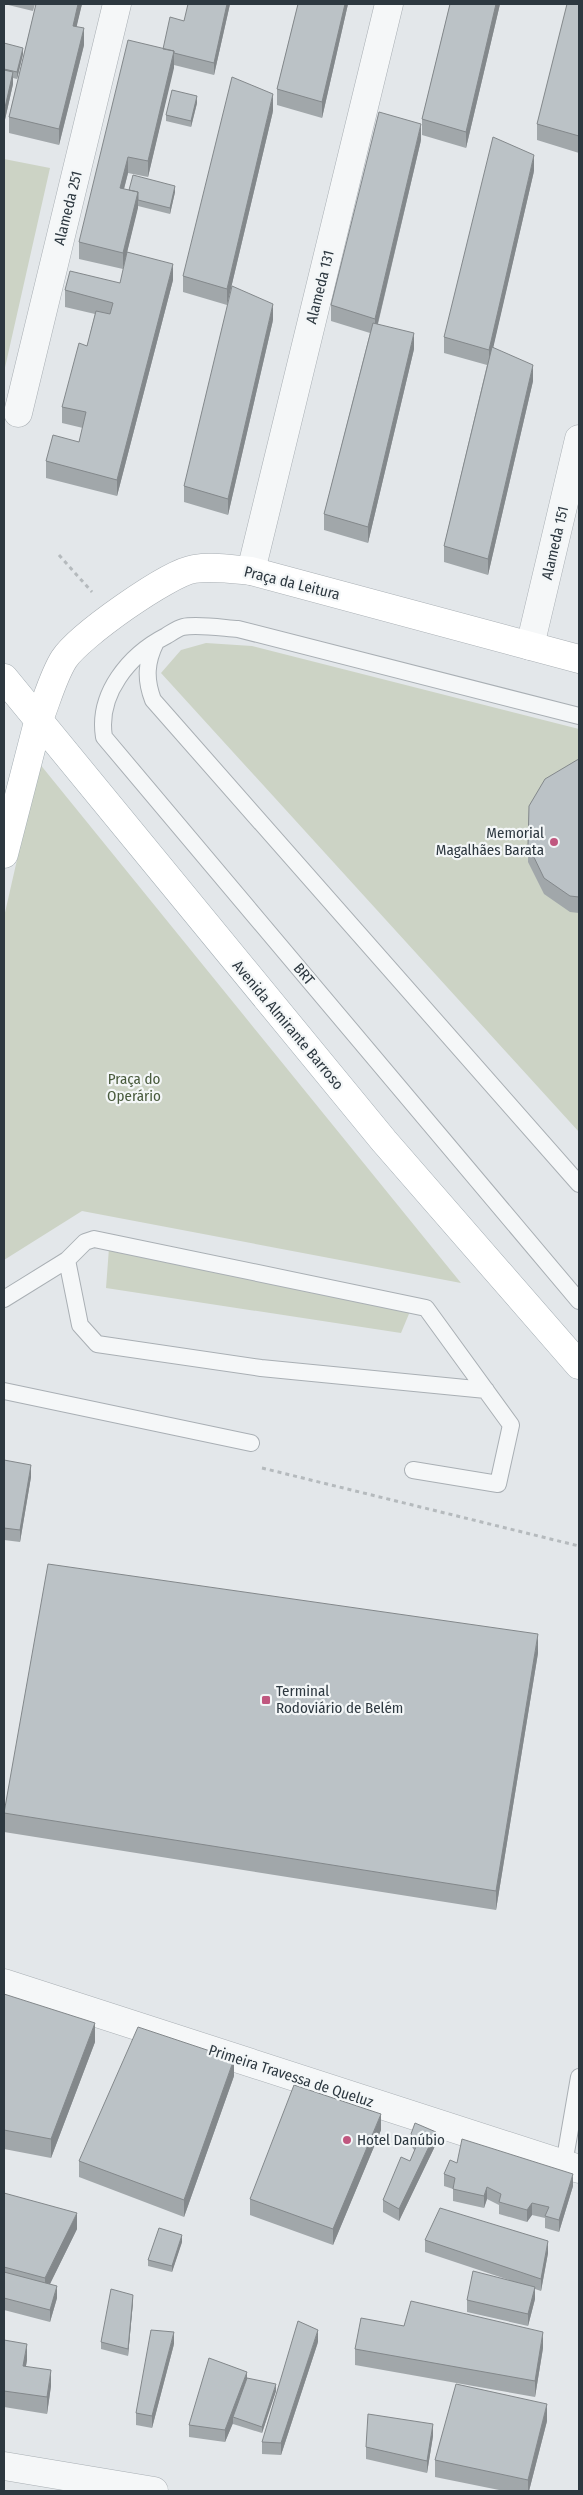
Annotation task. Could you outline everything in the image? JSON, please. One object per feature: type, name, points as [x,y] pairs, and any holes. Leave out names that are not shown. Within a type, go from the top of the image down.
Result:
[{"type":"main road","name":"Praça da Leitura","points":[[4,854],[38,722],[64,659],[113,614],[162,583],[193,569],[217,568],[251,571],[579,659]]},
{"type":"main road","name":"Avenida Almirante Barroso","points":[[4,678],[38,722],[384,1141],[579,1366]]},
{"type":"street","name":"Alameda 251","points":[[18,413],[117,4]]},
{"type":"street","name":"Alameda 131","points":[[251,571],[389,4]]},
{"type":"street","name":"Alameda 151","points":[[530,646],[579,439]]},
{"type":"street","name":"Primeira Travessa de Queluz","points":[[4,1983],[572,2167]]},
{"type":"street","points":[[4,2466],[154,2491]]},
{"type":"lane","name":"BRT","points":[[579,716],[238,629],[184,627],[157,640],[144,650],[114,682],[104,705],[102,722],[104,737],[579,1301]]},
{"type":"lane","points":[[157,640],[150,655],[147,670],[148,687],[153,700],[579,1184]]},
{"type":"lane","points":[[4,1298],[67,1260],[85,1242],[94,1239],[416,1304],[426,1308],[511,1424],[498,1484],[412,1470]]},
{"type":"lane","points":[[67,1260],[80,1325],[97,1344],[261,1368],[486,1390]]},
{"type":"lane","points":[[4,1391],[251,1443]]},
{"type":"lane","points":[[572,2167],[579,2077]]},
{"type":"path","points":[[253,1466],[579,1546]]},
{"type":"green space","points":[[4,159],[50,168],[4,372]]},
{"type":"green space","points":[[206,643],[252,646],[579,729],[579,1132],[161,673],[181,650]]},
{"type":"green space","name":"Praça do Operário","points":[[39,763],[461,1283],[82,1211],[4,1260],[4,917]]},
{"type":"green space","points":[[109,1248],[411,1309],[401,1333],[106,1288]]},
{"type":"building","points":[[36,4],[78,4],[73,26],[84,28],[59,129],[9,117]]},
{"type":"building","points":[[188,4],[227,4],[214,63],[163,49],[170,17],[184,21]]},
{"type":"building","points":[[298,4],[345,4],[322,102],[277,89]]},
{"type":"building","points":[[450,4],[496,4],[466,132],[422,119]]},
{"type":"building","points":[[567,4],[579,4],[579,136],[537,124]]},
{"type":"building","points":[[128,40],[174,51],[148,161],[128,157],[120,188],[138,192],[123,253],[79,242]]},
{"type":"building","points":[[4,43],[23,48],[17,72],[4,69]]},
{"type":"building","points":[[4,70],[13,72],[4,112]]},
{"type":"building","points":[[232,77],[273,94],[227,289],[183,276]]},
{"type":"building","points":[[172,90],[197,96],[191,121],[166,115]]},
{"type":"building","points":[[379,112],[421,124],[375,319],[331,305]]},
{"type":"building","points":[[493,137],[534,155],[489,350],[444,337]]},
{"type":"building","points":[[133,175],[175,186],[170,208],[138,200],[138,192],[129,190]]},
{"type":"building","points":[[127,252],[173,264],[117,480],[46,461],[53,435],[79,442],[86,412],[62,407],[79,343],[87,346],[96,311],[110,314],[113,303],[65,290],[70,271],[120,283]]},
{"type":"building","points":[[232,286],[273,304],[228,499],[184,486]]},
{"type":"building","points":[[373,323],[414,333],[368,527],[324,514]]},
{"type":"building","points":[[492,347],[533,365],[488,559],[444,546]]},
{"type":"building","name":"Memorial Magalhães Barata","points":[[579,759],[579,897],[570,896],[544,878],[528,845],[529,806],[545,779]]},
{"type":"building","points":[[4,1460],[31,1465],[20,1530],[4,1528]]},
{"type":"building","points":[[48,1564],[538,1634],[496,1891],[4,1813]]},
{"type":"building","points":[[4,1994],[95,2023],[51,2139],[4,2130]]},
{"type":"building","points":[[138,2027],[234,2059],[184,2200],[79,2161]]},
{"type":"building","points":[[294,2085],[381,2114],[333,2229],[250,2199]]},
{"type":"building","points":[[415,2123],[436,2132],[399,2209],[383,2200],[401,2157],[410,2161],[418,2142],[411,2134]]},
{"type":"building","points":[[462,2139],[573,2174],[559,2220],[545,2216],[549,2207],[532,2203],[527,2210],[499,2202],[501,2194],[487,2187],[484,2196],[453,2189],[455,2178],[444,2174],[450,2160],[457,2163]]},
{"type":"building","points":[[4,2193],[77,2213],[45,2278],[4,2267]]},
{"type":"building","points":[[440,2208],[548,2241],[541,2279],[425,2240]]},
{"type":"building","points":[[159,2228],[182,2235],[172,2266],[148,2260]]},
{"type":"building","points":[[473,2271],[535,2287],[528,2314],[467,2300]]},
{"type":"building","points":[[4,2272],[57,2286],[50,2310],[4,2298]]},
{"type":"building","points":[[111,2289],[133,2295],[128,2349],[101,2342]]},
{"type":"building","points":[[411,2301],[543,2332],[535,2381],[355,2349],[361,2318],[404,2326]]},
{"type":"building","points":[[298,2321],[318,2330],[281,2443],[262,2442]]},
{"type":"building","points":[[151,2330],[174,2332],[152,2416],[136,2413]]},
{"type":"building","points":[[4,2340],[27,2344],[23,2366],[51,2370],[47,2397],[4,2391]]},
{"type":"building","points":[[209,2358],[247,2372],[225,2430],[189,2425]]},
{"type":"building","points":[[247,2378],[276,2384],[262,2427],[233,2417]]},
{"type":"building","points":[[456,2384],[547,2404],[528,2480],[435,2460]]},
{"type":"building","points":[[368,2414],[433,2424],[427,2461],[366,2447]]},
{"type":"place","name":"Memorial Magalhães Barata","points":[[554,842]]},
{"type":"place","name":"Terminal Rodoviário de Belém","points":[[266,1700]]},
{"type":"place","name":"Hotel Danúbio","points":[[347,2140]]}]
